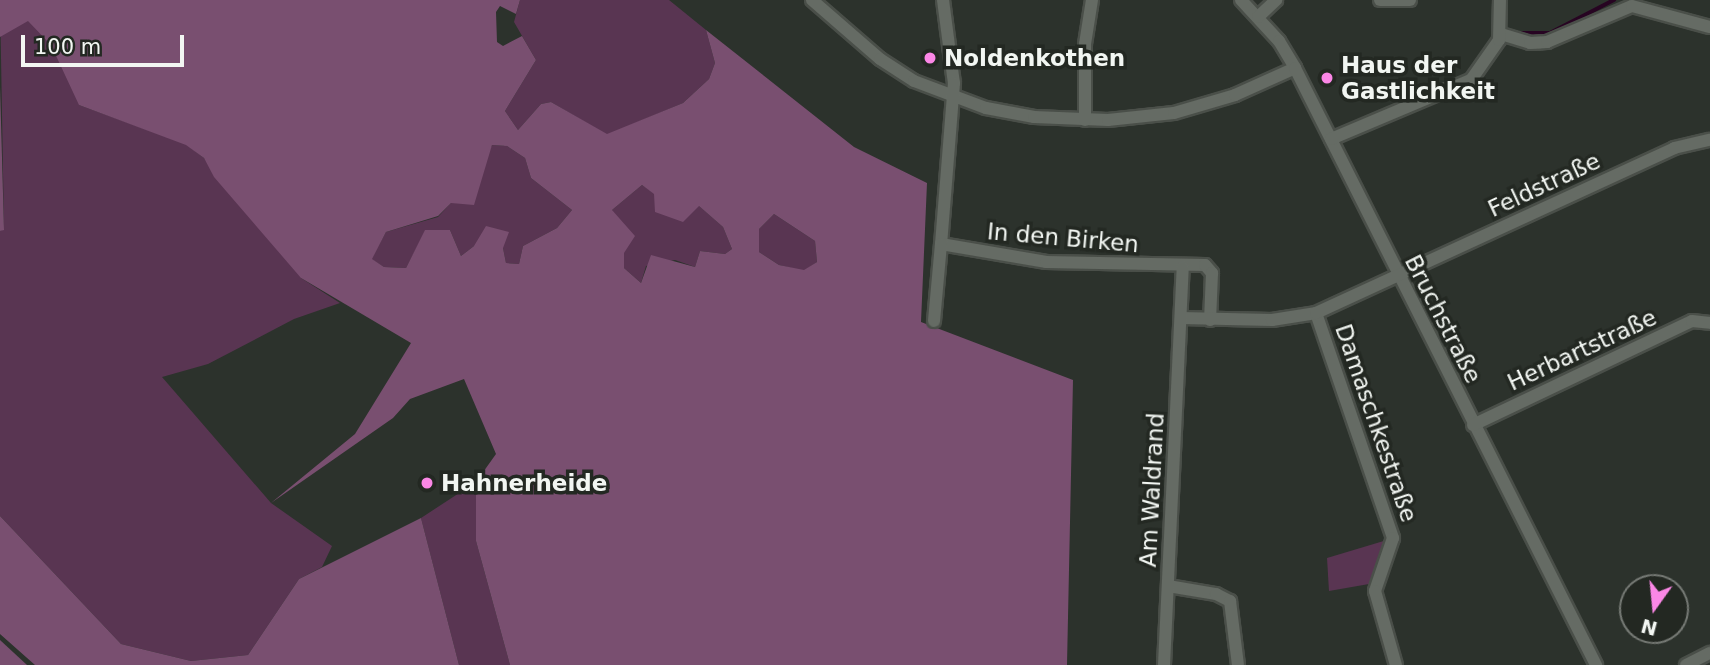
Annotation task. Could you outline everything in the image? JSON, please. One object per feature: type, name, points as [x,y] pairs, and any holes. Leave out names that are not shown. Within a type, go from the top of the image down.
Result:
[{"type":"street","points":[[812,0],[896,70],[953,96],[1011,113],[1085,120],[1174,113],[1235,95],[1295,68]]},
{"type":"street","points":[[934,321],[953,96],[943,0]]},
{"type":"street","points":[[1085,120],[1085,44],[1092,0]]},
{"type":"street","name":"Bruchstraße","points":[[1241,0],[1258,17],[1295,68],[1596,665]]},
{"type":"street","points":[[1258,17],[1276,0]]},
{"type":"street","points":[[1380,0],[1410,0]]},
{"type":"street","points":[[1331,139],[1471,80],[1493,54],[1501,34],[1500,0]]},
{"type":"street","points":[[1501,34],[1530,43],[1547,42],[1632,6],[1710,27]]},
{"type":"street","name":"Feldstraße","points":[[1398,275],[1674,148],[1710,140]]},
{"type":"street","name":"In den Birken","points":[[941,244],[1046,262],[1210,268],[1210,320]]},
{"type":"street","points":[[1183,267],[1181,318],[1210,320],[1272,320],[1316,313],[1398,275]]},
{"type":"street","name":"Damaschkestraße","points":[[1316,313],[1394,538],[1374,591],[1396,665]]},
{"type":"street","name":"Am Waldrand","points":[[1164,665],[1181,318]]},
{"type":"street","name":"Herbartstraße","points":[[1473,425],[1692,321],[1710,323]]},
{"type":"street","points":[[1168,586],[1216,594],[1230,601],[1234,610],[1238,665]]},
{"type":"street","points":[[1686,665],[1710,653]]},
{"type":"shaded area","points":[[0,0],[315,0],[301,278],[340,303],[294,319],[208,364],[162,377],[271,503],[332,546],[322,567],[299,579],[248,655],[191,661],[121,644],[0,516],[0,231],[4,229]],"holes":[[[91,87],[208,156],[237,202],[204,158],[186,144],[79,105]]]},
{"type":"shaded area","points":[[0,0],[520,0],[516,14],[500,6],[496,12],[497,42],[503,46],[522,36],[536,60],[505,111],[518,130],[541,104],[551,102],[607,134],[683,103],[709,79],[715,63],[706,30],[854,147],[927,183],[921,322],[1073,380],[1067,665],[510,665],[476,541],[476,482],[496,454],[464,379],[410,399],[393,418],[271,503],[355,434],[411,343],[301,278],[214,177],[204,158],[186,145],[79,105],[51,45],[28,21],[0,37]],"holes":[[[492,145],[507,146],[525,158],[531,178],[572,210],[557,228],[523,246],[519,264],[506,263],[503,248],[509,232],[486,226],[474,246],[461,256],[450,230],[425,230],[406,268],[384,267],[372,259],[386,232],[438,216],[451,203],[474,205]],[[642,185],[654,194],[655,212],[683,222],[699,206],[723,227],[732,249],[725,254],[700,251],[695,267],[651,255],[641,283],[624,268],[624,253],[635,236],[612,210]],[[774,214],[815,241],[817,262],[804,270],[779,265],[759,252],[759,229]]]},
{"type":"shaded area","points":[[520,0],[669,0],[706,30],[715,63],[709,79],[683,103],[607,135],[551,102],[541,104],[518,130],[505,111],[536,60],[514,22]]},
{"type":"shaded area","points":[[0,86],[4,230],[0,231]]},
{"type":"shaded area","points":[[492,145],[507,146],[525,158],[531,178],[572,210],[557,228],[523,246],[519,264],[506,263],[503,248],[474,246],[461,256],[450,230],[426,230],[406,268],[384,267],[371,259],[386,232],[438,217],[482,169]]},
{"type":"shaded area","points":[[642,185],[655,194],[698,205],[723,227],[732,249],[725,254],[700,251],[695,267],[675,260],[646,266],[641,283],[624,268],[612,210]]},
{"type":"shaded area","points":[[774,214],[815,241],[817,262],[804,271],[779,265],[759,252],[759,229]]},
{"type":"shaded area","points":[[476,482],[476,541],[510,665],[459,665],[421,518]]},
{"type":"shaded area","points":[[0,516],[121,644],[191,661],[248,655],[299,579],[421,518],[459,665],[35,665],[0,634]]},
{"type":"shaded area","points":[[1387,540],[1369,584],[1329,591],[1327,558]]},
{"type":"shaded area","points":[[0,640],[27,665],[0,665]]},
{"type":"waterway","points":[[1517,33],[1550,33],[1614,0]]},
{"type":"place","name":"Noldenkothen","points":[[930,58]]},
{"type":"place","name":"Haus der Gastlichkeit","points":[[1327,78]]},
{"type":"place","name":"Hahnerheide","points":[[427,483]]}]
